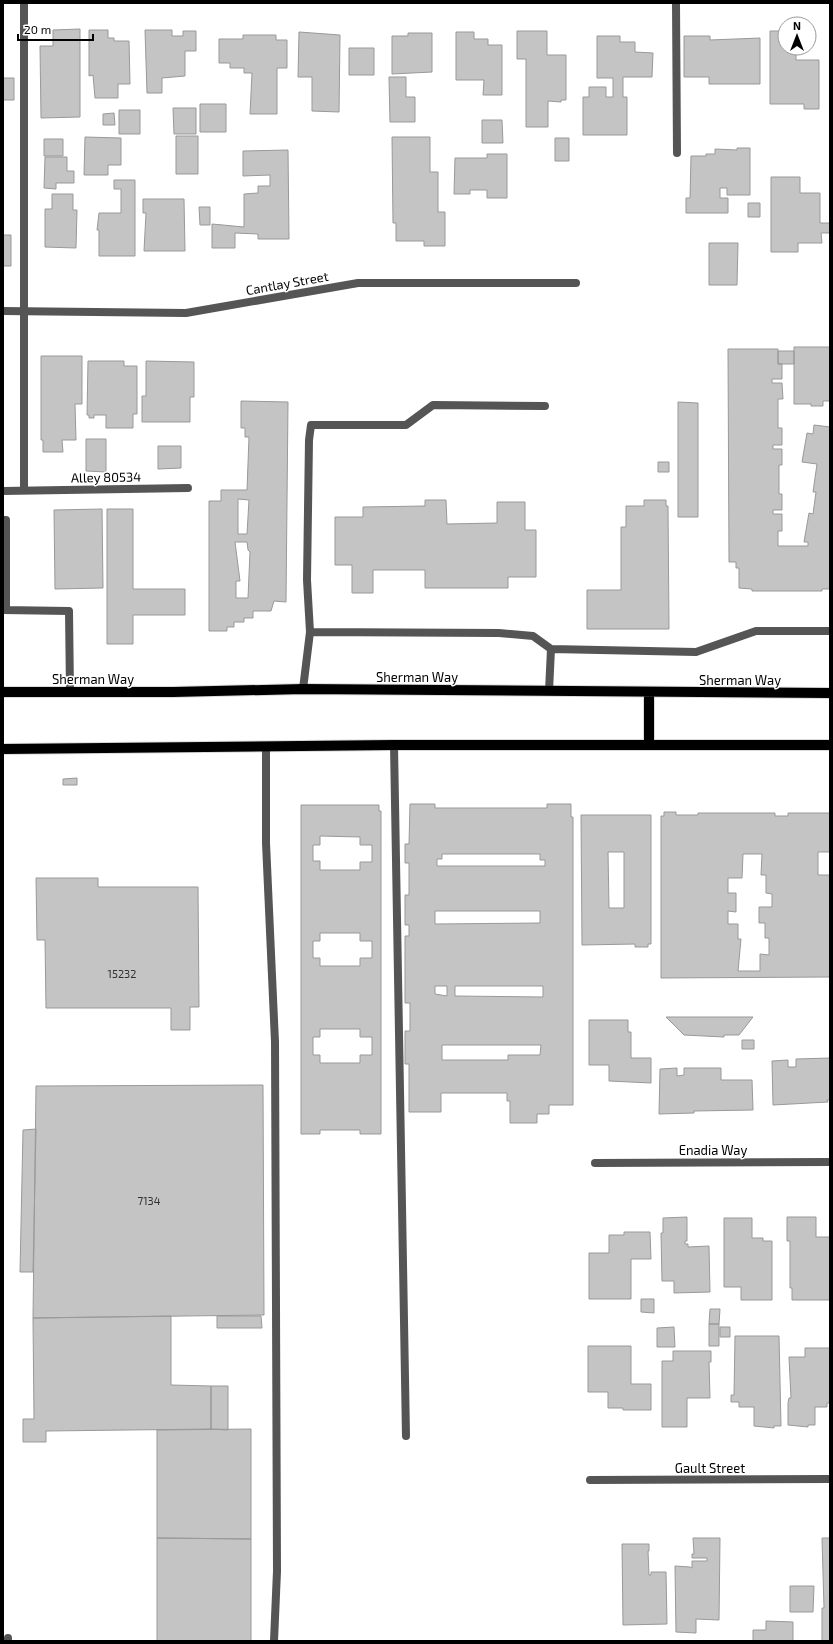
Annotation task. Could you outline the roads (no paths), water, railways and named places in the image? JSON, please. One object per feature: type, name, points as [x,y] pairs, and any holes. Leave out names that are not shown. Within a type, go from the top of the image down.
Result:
[{"type":"main road","name":"Sherman Way","points":[[3,692],[303,689],[649,693],[830,693]]},
{"type":"main road","points":[[649,693],[649,744]]},
{"type":"main road","points":[[3,749],[394,745],[830,745]]},
{"type":"street","points":[[24,3],[24,490]]},
{"type":"street","points":[[676,3],[677,153]]},
{"type":"street","name":"Cantlay Street","points":[[3,311],[186,313],[358,283],[576,283]]},
{"type":"street","points":[[303,689],[310,632],[307,580],[309,440],[311,425],[406,425],[433,405],[545,406]]},
{"type":"street","name":"Alley 80534","points":[[3,491],[188,488]]},
{"type":"street","points":[[3,520],[6,520],[4,610],[69,611],[70,692]]},
{"type":"street","points":[[310,632],[498,633],[533,636],[551,649],[696,652],[756,631],[830,631]]},
{"type":"street","points":[[549,692],[551,649]]},
{"type":"street","points":[[394,745],[406,1436]]},
{"type":"street","points":[[266,746],[266,843],[275,1042],[277,1571],[274,1641]]},
{"type":"street","name":"Enadia Way","points":[[595,1162],[830,1162]]},
{"type":"street","name":"Gault Street","points":[[590,1480],[830,1479]]}]
